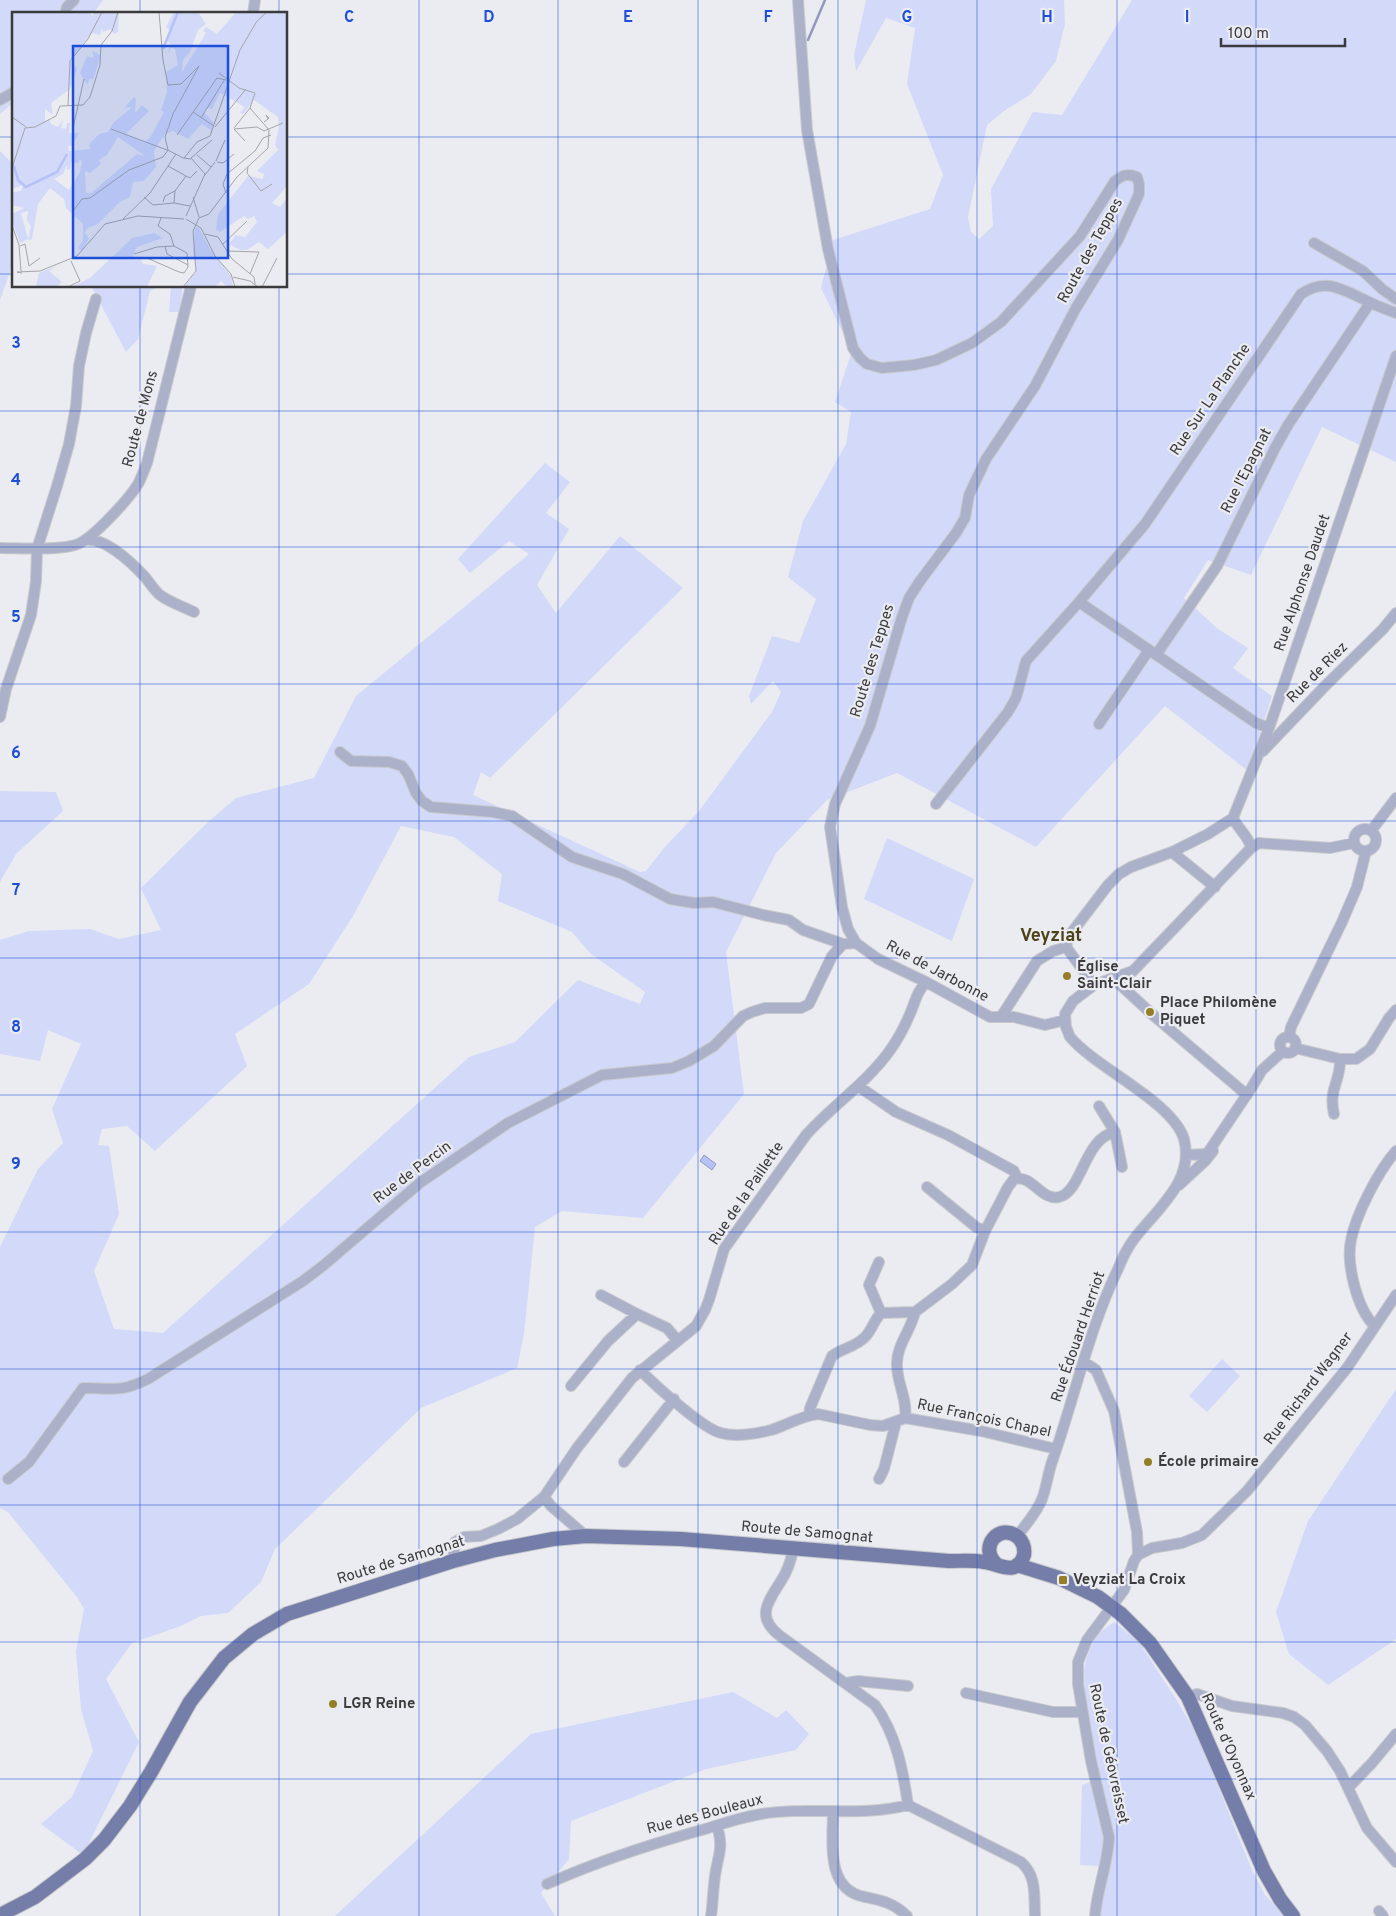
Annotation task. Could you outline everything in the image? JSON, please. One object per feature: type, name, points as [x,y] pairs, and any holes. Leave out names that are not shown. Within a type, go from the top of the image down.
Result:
[{"type":"main road","points":[[1020,1542],[1023,1557],[1017,1564],[1007,1568],[997,1565],[990,1556],[992,1540],[1001,1533],[1012,1534],[1020,1542],[1029,1555],[1059,1578]]},
{"type":"main road","name":"Route de Samognat","points":[[0,1915],[35,1897],[85,1859],[104,1840],[130,1806],[147,1779],[190,1702],[224,1658],[253,1634],[287,1614],[453,1561],[516,1545],[586,1536],[654,1537],[949,1561],[986,1562],[997,1565]]},
{"type":"main road","name":"Route de Samognat","points":[[949,1561],[974,1553],[990,1544]]},
{"type":"main road","points":[[1017,1564],[1059,1578],[1098,1597],[1111,1606]]},
{"type":"main road","name":"Route d'Oyonnax","points":[[1111,1606],[1131,1622],[1150,1643],[1188,1697],[1264,1872],[1293,1916]]},
{"type":"street","points":[[66,12],[67,7],[74,0]]},
{"type":"street","name":"Route des Teppes","points":[[798,0],[807,130],[828,249],[854,348],[860,358],[867,364],[882,368],[914,365],[936,360],[972,343],[1001,322],[1080,236],[1115,181],[1122,175],[1130,174],[1137,178],[1139,184],[1139,194],[1118,240],[1076,308],[1035,386],[986,459],[969,495],[964,518],[956,533],[909,598],[870,726],[834,804],[830,827],[842,907],[848,929],[856,943]]},
{"type":"street","points":[[0,100],[12,93]]},
{"type":"street","points":[[1314,243],[1363,271],[1396,299]]},
{"type":"street","name":"Rue Sur La Planche","points":[[936,804],[1008,712],[1016,698],[1026,661],[1080,602],[1146,524],[1301,294],[1321,286],[1337,287],[1396,313]]},
{"type":"street","name":"Route de Mons","points":[[86,540],[128,499],[148,463],[191,288]]},
{"type":"street","points":[[0,716],[6,689],[31,615],[36,581],[37,549],[64,465],[76,406],[79,366],[86,332],[96,299]]},
{"type":"street","name":"Rue l'Epagnat","points":[[1099,724],[1217,566],[1274,448],[1370,303]]},
{"type":"street","name":"Rue Alphonse Daudet","points":[[1233,818],[1270,728],[1396,356]]},
{"type":"street","points":[[0,548],[37,549],[76,545],[93,539],[102,541],[135,566],[160,595],[194,612]]},
{"type":"street","points":[[1080,602],[1256,723],[1270,728]]},
{"type":"street","name":"Rue de Riez","points":[[1260,753],[1383,629],[1396,613]]},
{"type":"street","points":[[340,752],[351,761],[390,762],[402,766],[408,774],[416,793],[422,801],[432,807],[492,812],[512,816],[572,857],[623,874],[670,900],[694,903],[713,902],[790,920],[803,930],[843,944],[856,943]]},
{"type":"street","points":[[1371,830],[1396,798]]},
{"type":"street","points":[[1066,947],[1069,936],[1108,885],[1131,867],[1172,852],[1208,834],[1233,818],[1237,828],[1250,841],[1251,848]]},
{"type":"street","points":[[1364,829],[1371,830],[1376,836],[1376,843],[1372,849],[1366,852],[1360,850],[1354,843],[1357,832],[1364,829]]},
{"type":"street","points":[[1217,1141],[1206,1154],[1186,1154],[1182,1134],[1172,1118],[1073,1041],[1068,1032],[1065,1014],[1073,1001],[1094,985],[1133,971],[1251,848],[1259,843],[1330,848],[1354,843]]},
{"type":"street","points":[[1172,852],[1215,886]]},
{"type":"street","points":[[1289,1037],[1290,1026],[1342,922],[1357,886],[1366,852]]},
{"type":"street","name":"Rue de Jarbonne","points":[[856,943],[878,958],[990,1017],[1014,1017],[1045,1025],[1065,1020]]},
{"type":"street","name":"Rue de Percin","points":[[8,1479],[28,1462],[83,1388],[121,1389],[132,1387],[148,1379],[303,1281],[421,1182],[508,1123],[602,1075],[672,1068],[690,1061],[714,1046],[743,1016],[752,1012],[765,1008],[800,1008],[809,1004],[832,956],[843,944]]},
{"type":"street","points":[[1066,947],[1094,985]]},
{"type":"street","points":[[1001,1017],[1037,961],[1053,951],[1066,947]]},
{"type":"street","points":[[1114,979],[1154,1016],[1247,1094]]},
{"type":"street","name":"Rue de la Paillette","points":[[453,1561],[455,1542],[464,1537],[481,1536],[498,1530],[517,1519],[544,1497],[576,1448],[640,1370],[696,1326],[706,1310],[724,1249],[806,1135],[879,1065],[893,1046],[913,1008],[917,992],[926,982]]},
{"type":"street","points":[[1295,1048],[1340,1059],[1356,1059],[1370,1049],[1378,1034],[1396,1010]]},
{"type":"street","points":[[1289,1037],[1296,1042],[1292,1052],[1287,1053],[1283,1051],[1280,1044],[1282,1040],[1289,1037]]},
{"type":"street","points":[[1173,1190],[1206,1160],[1262,1070],[1283,1051]]},
{"type":"street","points":[[1334,1114],[1332,1095],[1340,1068],[1340,1059]]},
{"type":"street","points":[[858,1086],[896,1112],[948,1135],[1014,1171],[1017,1178]]},
{"type":"street","points":[[1099,1106],[1116,1132],[1122,1166]]},
{"type":"street","points":[[810,1415],[810,1408],[832,1356],[865,1337],[874,1320],[881,1313],[915,1312],[952,1284],[972,1265],[986,1231],[1008,1186],[1014,1179],[1029,1181],[1049,1196],[1058,1197],[1068,1192],[1091,1151],[1105,1136],[1116,1132]]},
{"type":"street","points":[[1375,1326],[1364,1312],[1356,1293],[1350,1248],[1351,1238],[1364,1204],[1389,1158],[1396,1151]]},
{"type":"street","name":"Rue Édouard Herriot","points":[[1020,1542],[1042,1500],[1056,1449],[1108,1291],[1134,1239],[1173,1190],[1183,1171],[1186,1154]]},
{"type":"street","points":[[926,1187],[976,1227],[986,1231]]},
{"type":"street","points":[[879,1262],[869,1286],[881,1313]]},
{"type":"street","points":[[601,1295],[667,1328],[678,1341]]},
{"type":"street","name":"Rue Richard Wagner","points":[[1138,1555],[1152,1548],[1193,1540],[1211,1528],[1258,1479],[1287,1444],[1347,1368],[1396,1295]]},
{"type":"street","name":"Rue François Chapel","points":[[901,1420],[906,1408],[896,1364],[898,1352],[912,1324],[915,1312]]},
{"type":"street","points":[[571,1386],[608,1341],[637,1314]]},
{"type":"street","points":[[1084,1362],[1094,1368],[1114,1411],[1138,1532],[1138,1555],[1124,1590],[1111,1606]]},
{"type":"street","name":"Rue François Chapel","points":[[640,1370],[708,1427],[723,1434],[757,1433],[771,1430],[810,1415],[826,1414],[877,1426],[901,1420],[990,1433],[1056,1449]]},
{"type":"street","points":[[624,1462],[674,1399]]},
{"type":"street","points":[[879,1479],[901,1420]]},
{"type":"street","points":[[544,1497],[551,1506],[586,1536]]},
{"type":"street","points":[[793,1548],[788,1567],[767,1606],[766,1618],[768,1624],[775,1632],[875,1704],[895,1742],[908,1805],[1021,1862],[1029,1869],[1032,1876],[1035,1916]]},
{"type":"street","name":"Route de Géovreisset","points":[[1095,1916],[1109,1837],[1082,1712],[1078,1684],[1078,1662],[1087,1640],[1111,1606]]},
{"type":"street","points":[[846,1683],[858,1681],[908,1686]]},
{"type":"street","points":[[966,1693],[1053,1712],[1082,1712]]},
{"type":"street","points":[[1188,1697],[1197,1694],[1232,1706],[1269,1710],[1294,1717],[1305,1725],[1340,1771],[1361,1819],[1392,1850],[1396,1862]]},
{"type":"street","points":[[1348,1788],[1396,1734]]},
{"type":"street","name":"Rue des Bouleaux","points":[[546,1884],[588,1866],[668,1839],[757,1814],[794,1811],[891,1810],[908,1805]]},
{"type":"street","points":[[833,1812],[834,1866],[842,1884],[862,1897],[888,1902],[899,1908],[907,1916]]},
{"type":"street","points":[[711,1916],[715,1874],[722,1848],[722,1840],[717,1826]]},
{"type":"shaded area","points":[[0,0],[103,0],[94,12],[12,12],[12,104],[0,114]]},
{"type":"shaded area","points":[[866,0],[1064,0],[1065,24],[1056,61],[1031,94],[1004,111],[987,125],[968,217],[971,232],[979,239],[993,226],[991,189],[1033,112],[1062,115],[1132,0],[1396,0],[1396,462],[1322,427],[1251,575],[1208,560],[1184,598],[1218,629],[1248,648],[1233,668],[1272,696],[1248,771],[1165,706],[1036,847],[897,773],[827,800],[776,853],[726,952],[744,1094],[643,1218],[562,1211],[535,1227],[524,1334],[517,1368],[421,1408],[275,1549],[261,1582],[228,1613],[201,1616],[181,1626],[132,1643],[106,1679],[139,1742],[83,1855],[41,1824],[72,1797],[93,1751],[81,1709],[76,1651],[84,1609],[77,1597],[8,1512],[0,1508],[0,1247],[38,1169],[63,1143],[52,1109],[81,1044],[48,1030],[40,1061],[0,1054],[0,940],[29,931],[90,929],[119,939],[161,930],[141,888],[207,823],[236,798],[314,778],[356,696],[529,554],[509,541],[470,573],[458,559],[545,463],[570,482],[546,513],[569,529],[537,585],[556,613],[620,536],[683,588],[490,778],[481,772],[473,795],[640,872],[646,871],[664,848],[699,811],[772,712],[781,692],[773,681],[751,704],[749,696],[772,636],[799,643],[816,599],[788,577],[803,521],[846,444],[851,412],[835,402],[852,351],[821,288],[833,240],[930,209],[943,175],[907,84],[915,28],[886,18],[856,71],[854,55]],"holes":[[[401,826],[454,837],[502,874],[498,901],[572,932],[591,954],[645,992],[640,1004],[578,980],[515,1042],[469,1057],[163,1333],[114,1329],[94,1271],[119,1214],[109,1146],[98,1145],[102,1129],[127,1126],[155,1151],[247,1066],[235,1034],[309,984],[353,916]]]},
{"type":"shaded area","points":[[0,151],[12,163],[12,267],[0,300]]},
{"type":"shaded area","points":[[92,288],[157,288],[150,291],[138,339],[126,352]]},
{"type":"shaded area","points":[[171,288],[183,288],[179,312],[169,312]]},
{"type":"shaded area","points":[[0,791],[56,792],[63,811],[16,854],[0,882]]},
{"type":"shaded area","points":[[887,838],[974,879],[952,941],[864,899]]},
{"type":"shaded area","points":[[1222,1359],[1240,1376],[1207,1412],[1189,1396]]},
{"type":"shaded area","points":[[1396,1389],[1396,1639],[1328,1685],[1289,1654],[1276,1612],[1308,1521]]},
{"type":"shaded area","points":[[1114,1622],[1139,1642],[1197,1735],[1252,1870],[1265,1895],[1285,1916],[1101,1916],[1098,1866],[1080,1865],[1082,1785],[1098,1779],[1092,1733],[1081,1681],[1087,1657],[1096,1635]]},
{"type":"shaded area","points":[[733,1692],[777,1718],[786,1710],[809,1734],[796,1750],[706,1769],[571,1821],[569,1859],[541,1893],[555,1916],[335,1916],[531,1734]]},
{"type":"water","points":[[704,1155],[716,1164],[712,1170],[700,1161]]},
{"type":"waterway","points":[[808,40],[825,0]]},
{"type":"place","name":"Église Saint-Clair","points":[[1067,976]]},
{"type":"place","name":"Place Philomène Piquet","points":[[1150,1012]]},
{"type":"place","name":"École primaire","points":[[1148,1462]]},
{"type":"place","name":"Veyziat La Croix","points":[[1063,1580]]},
{"type":"place","name":"LGR Reine","points":[[333,1704]]},
{"type":"district","name":"Veyziat","points":[[1051,936]]}]
